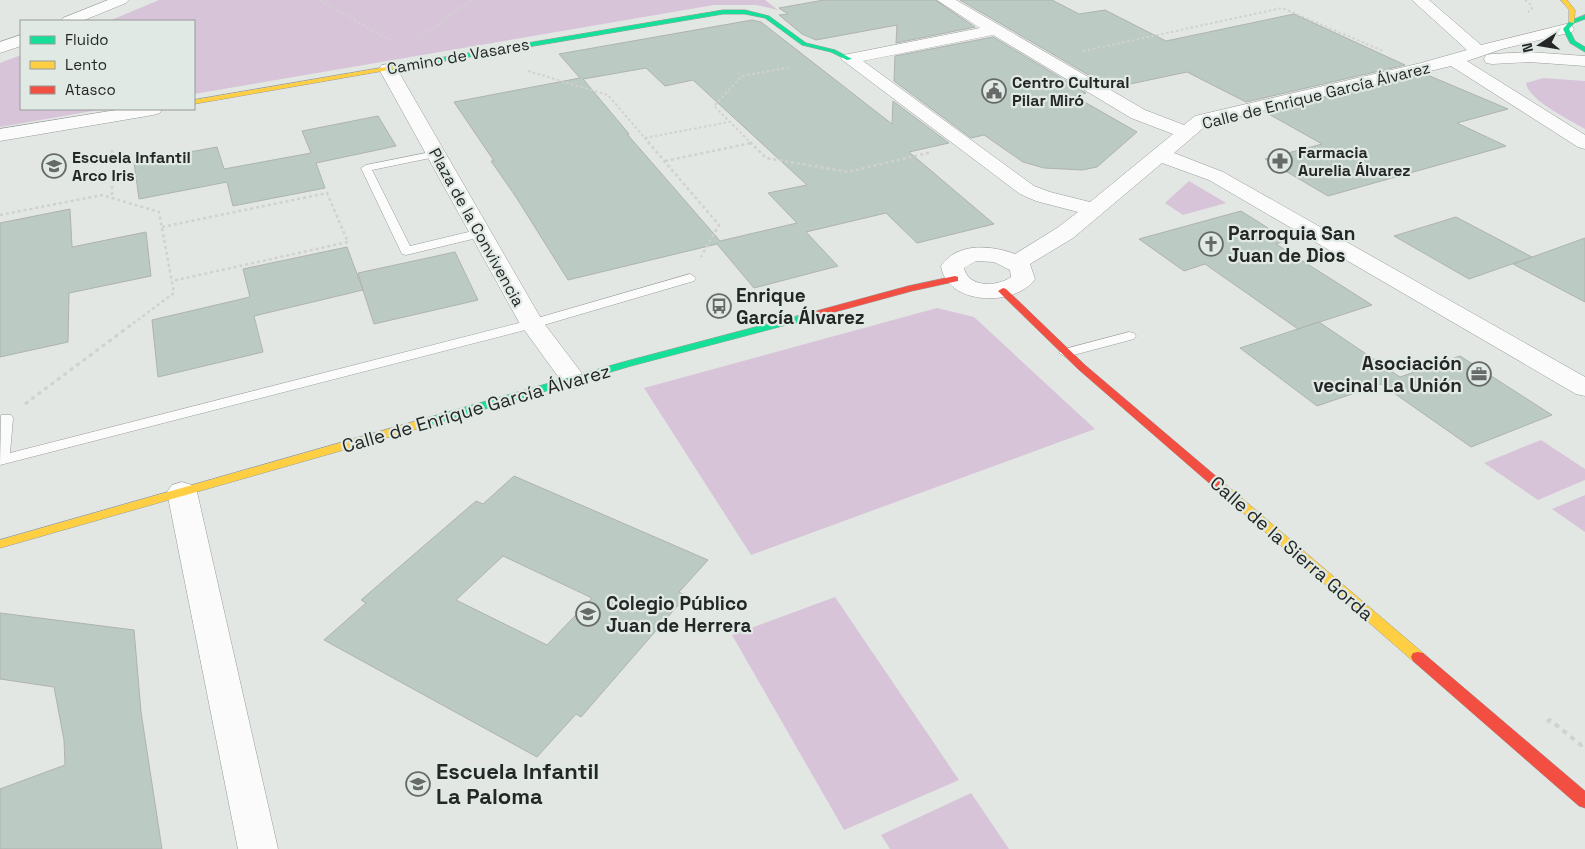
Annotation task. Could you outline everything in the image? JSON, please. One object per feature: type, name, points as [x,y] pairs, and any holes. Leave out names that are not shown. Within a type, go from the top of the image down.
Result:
[{"type":"street","points":[[71,20],[121,0]]},
{"type":"street","points":[[945,0],[1138,114],[1186,132]]},
{"type":"street","points":[[1420,0],[1479,52]]},
{"type":"street","points":[[1564,0],[1571,6],[1573,11],[1568,36],[1577,46],[1585,50]]},
{"type":"street","name":"Camino de Vasares","points":[[195,102],[723,12],[746,12],[767,17],[804,44],[838,53],[849,59]]},
{"type":"street","points":[[1456,60],[1569,25],[1585,17]]},
{"type":"street","points":[[849,59],[995,30]]},
{"type":"street","points":[[0,48],[20,40]]},
{"type":"street","points":[[1456,60],[1529,57],[1585,61]]},
{"type":"street","points":[[849,59],[1027,190],[1043,197],[1094,209]]},
{"type":"street","name":"Calle de Enrique García Álvarez","points":[[1016,263],[1066,233],[1202,120],[1456,60],[1585,143]]},
{"type":"street","name":"Plaza de la Convivencia","points":[[388,68],[532,324],[574,380]]},
{"type":"street","points":[[0,135],[147,110]]},
{"type":"street","points":[[1160,154],[1216,176],[1585,388]]},
{"type":"street","points":[[980,254],[997,255],[1016,263],[1021,268],[1023,279],[1012,288],[1003,291],[981,291],[970,288],[955,278],[952,272],[952,266],[964,257],[980,254]]},
{"type":"street","name":"Calle de Enrique García Álvarez","points":[[0,544],[574,380],[911,288],[955,278]]},
{"type":"street","name":"Calle de la Sierra Gorda","points":[[1003,291],[1036,326],[1066,353],[1585,801]]},
{"type":"street","points":[[182,492],[258,849]]},
{"type":"lane","points":[[436,154],[366,168],[406,250],[481,233]]},
{"type":"lane","points":[[6,418],[1,460],[532,324],[690,278]]},
{"type":"lane","points":[[1066,353],[1129,336]]},
{"type":"path","points":[[319,0],[395,43]]},
{"type":"path","points":[[411,38],[440,26],[448,16],[473,0]]},
{"type":"path","points":[[1079,52],[1282,8],[1423,68]]},
{"type":"path","points":[[797,66],[742,76],[714,106],[766,158],[848,172],[935,151]]},
{"type":"path","points":[[526,71],[608,95],[719,225],[690,278]]},
{"type":"path","points":[[645,138],[729,122]]},
{"type":"path","points":[[664,162],[751,143]]},
{"type":"path","points":[[112,150],[112,198]]},
{"type":"path","points":[[162,226],[328,193],[348,242],[172,281]]},
{"type":"path","points":[[0,215],[102,195],[159,212],[174,293],[6,418]]},
{"type":"path","points":[[1550,720],[1581,745],[1585,743]]},
{"type":"shaded area","points":[[159,0],[765,0],[778,10],[756,5],[714,5],[195,94],[195,20],[111,20]]},
{"type":"shaded area","points":[[20,55],[20,110],[98,110],[0,127],[0,63]]},
{"type":"shaded area","points":[[1543,78],[1585,81],[1585,129],[1542,103],[1528,89],[1526,83]]},
{"type":"shaded area","points":[[1189,181],[1226,203],[1183,215],[1165,203]]},
{"type":"shaded area","points":[[937,308],[974,317],[1095,429],[751,555],[644,388]]},
{"type":"shaded area","points":[[1541,440],[1585,469],[1585,480],[1538,500],[1484,463]]},
{"type":"shaded area","points":[[1585,495],[1585,532],[1552,509]]},
{"type":"shaded area","points":[[835,597],[959,780],[844,830],[732,635]]},
{"type":"shaded area","points":[[971,793],[1009,849],[890,849],[881,835]]},
{"type":"building","points":[[824,0],[935,0],[975,27],[896,43],[897,25],[816,40],[802,34],[779,15],[788,14],[779,8]]},
{"type":"building","points":[[960,0],[1052,0],[1079,14],[1105,10],[1166,41],[1294,14],[1405,65],[1246,102],[1187,72],[1111,88]]},
{"type":"building","points":[[752,20],[761,22],[892,124],[893,101],[949,143],[909,152],[994,224],[917,243],[886,213],[806,232],[838,266],[754,288],[717,244],[568,280],[491,161],[494,161],[454,102],[580,78],[559,54]],"holes":[[[646,68],[665,86],[693,80],[807,185],[768,193],[797,223],[720,241],[627,134],[629,134],[583,79]]]},
{"type":"building","points":[[993,37],[1086,93],[1074,96],[1137,132],[1097,167],[1082,170],[1044,168],[1023,162],[984,135],[971,138],[894,81],[895,56]]},
{"type":"building","points":[[1425,74],[1508,109],[1457,123],[1506,146],[1328,196],[1265,159],[1322,144],[1265,112]]},
{"type":"building","points":[[378,116],[396,146],[316,163],[325,188],[233,206],[227,182],[139,199],[134,162],[217,147],[224,169],[311,153],[302,131]]},
{"type":"building","points":[[70,209],[72,247],[146,232],[151,276],[69,293],[68,342],[0,357],[0,223]]},
{"type":"building","points":[[1241,211],[1287,240],[1276,244],[1372,305],[1298,329],[1205,264],[1184,271],[1139,239]]},
{"type":"building","points":[[1456,217],[1532,257],[1469,279],[1394,236]]},
{"type":"building","points":[[1585,238],[1585,302],[1513,264]]},
{"type":"building","points":[[347,247],[363,290],[254,316],[263,352],[158,377],[152,320],[250,297],[243,269]]},
{"type":"building","points":[[455,252],[478,300],[374,324],[358,273]]},
{"type":"building","points":[[1319,322],[1400,377],[1460,356],[1552,415],[1471,447],[1381,384],[1317,406],[1240,348]]},
{"type":"building","points":[[514,476],[708,560],[679,592],[686,596],[581,717],[576,714],[537,757],[324,640],[366,603],[361,600],[476,501],[483,504]],"holes":[[[503,556],[592,598],[547,645],[456,600]]]},
{"type":"building","points":[[0,613],[134,630],[141,712],[162,849],[0,849],[0,789],[65,765],[64,740],[54,687],[0,679]]},
{"type":"traffic: fast","points":[[392,68],[723,12],[745,12],[767,17],[804,44],[833,51],[849,59]]},
{"type":"traffic: fast","points":[[1585,17],[1572,22],[1566,29],[1572,42],[1585,50]]},
{"type":"traffic: fast","points":[[420,424],[627,364],[809,316]]},
{"type":"traffic: slow","points":[[1564,0],[1572,10],[1572,22]]},
{"type":"traffic: slow","points":[[195,102],[392,68]]},
{"type":"traffic: slow","points":[[0,544],[420,424]]},
{"type":"traffic: slow","points":[[1220,486],[1418,657]]},
{"type":"traffic: jam","points":[[809,316],[911,288],[955,279]]},
{"type":"traffic: jam","points":[[1003,291],[1082,367],[1220,486]]},
{"type":"traffic: jam","points":[[1418,657],[1585,801]]},
{"type":"place","name":"Centro Cultural Pilar Miró","points":[[994,91]]},
{"type":"place","name":"Farmacia Aurelia Álvarez","points":[[1280,161]]},
{"type":"place","name":"Escuela Infantil Arco Iris","points":[[54,166]]},
{"type":"place","name":"Parroquia San Juan de Dios","points":[[1211,244]]},
{"type":"place","name":"Enrique García Álvarez","points":[[719,306]]},
{"type":"place","name":"Asociación vecinal La Unión","points":[[1479,374]]},
{"type":"place","name":"Colegio Público Juan de Herrera","points":[[588,614]]},
{"type":"place","name":"Escuela Infantil La Paloma","points":[[418,784]]}]
